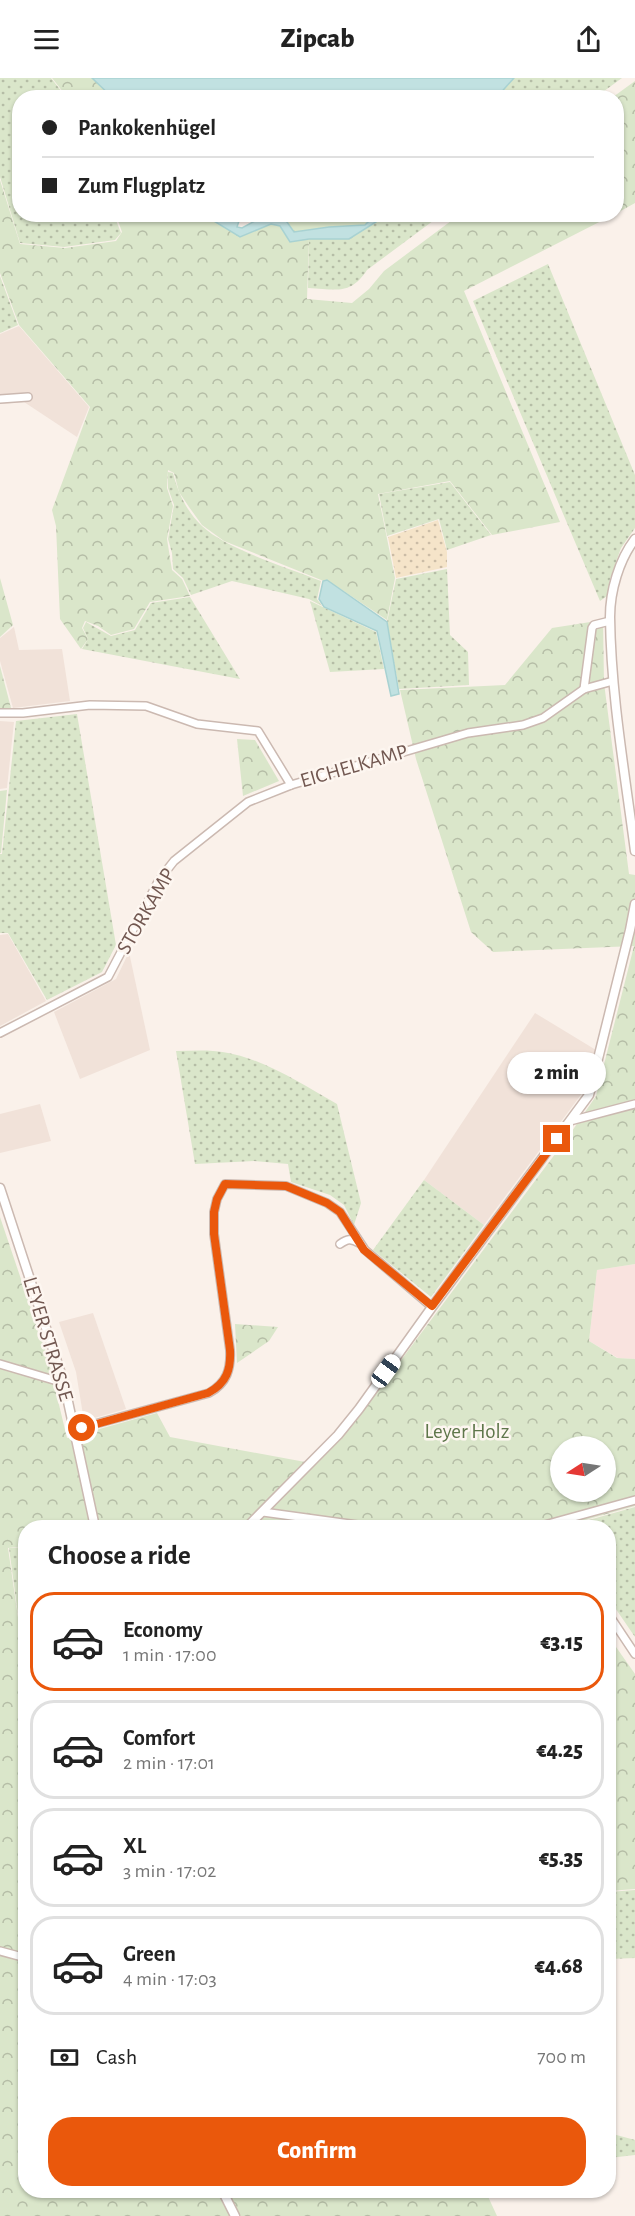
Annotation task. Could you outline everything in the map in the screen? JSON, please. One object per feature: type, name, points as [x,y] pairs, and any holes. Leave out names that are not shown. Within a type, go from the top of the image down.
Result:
[{"type":"street","points":[[0,399],[28,397]]},
{"type":"street","points":[[635,539],[626,551],[615,580],[610,621],[613,681],[635,851]]},
{"type":"street","points":[[584,689],[592,628],[594,625],[610,621]]},
{"type":"street","name":"EICHELKAMP","points":[[0,713],[23,713],[90,705],[146,706],[197,724],[258,731],[291,785],[468,733],[523,725],[543,718],[584,689],[613,681]]},
{"type":"street","name":"STORKAMP","points":[[0,1033],[108,977],[159,880],[174,861],[248,802],[291,785]]},
{"type":"street","points":[[254,1520],[338,1435],[359,1409],[432,1306],[589,1095],[635,904]]},
{"type":"street","points":[[570,1121],[635,1104]]},
{"type":"street","points":[[73,1430],[208,1393],[225,1380],[230,1364],[230,1350],[214,1234],[214,1212],[217,1199],[225,1184],[286,1186],[316,1197],[340,1212],[360,1244]]},
{"type":"street","name":"LEYER STRASSE","points":[[0,1188],[64,1383],[93,1520]]},
{"type":"street","points":[[340,1244],[346,1239],[353,1239],[432,1306]]},
{"type":"street","points":[[0,1364],[64,1383]]},
{"type":"street","points":[[569,1520],[635,1500]]},
{"type":"street","points":[[263,1512],[321,1520]]},
{"type":"street","points":[[616,1626],[635,1654]]},
{"type":"street","points":[[0,1951],[18,1956]]},
{"type":"street","points":[[226,2198],[235,2216]]},
{"type":"shaded area","points":[[19,326],[89,407],[77,437],[24,402],[0,404],[0,334]]},
{"type":"shaded area","points":[[14,627],[19,650],[62,649],[70,701],[13,708],[0,661],[0,638]]},
{"type":"shaded area","points":[[0,721],[14,722],[7,788],[0,789]]},
{"type":"shaded area","points":[[8,934],[46,1001],[0,1026],[0,935]]},
{"type":"shaded area","points":[[129,952],[150,1050],[80,1079],[54,1012],[116,979]]},
{"type":"shaded area","points":[[535,1013],[596,1050],[583,1092],[484,1225],[424,1180]]},
{"type":"shaded area","points":[[40,1104],[51,1141],[0,1153],[0,1114]]},
{"type":"shaded area","points":[[635,1264],[635,1359],[618,1358],[589,1341],[597,1270]]},
{"type":"shaded area","points":[[93,1313],[126,1409],[84,1421],[76,1372],[59,1322]]},
{"type":"green space","points":[[0,78],[51,78],[60,90],[12,90],[12,217],[0,177]]},
{"type":"green space","points":[[52,78],[92,78],[105,90],[61,90]]},
{"type":"green space","points":[[514,78],[622,78],[606,90],[503,90]]},
{"type":"green space","points":[[635,81],[635,203],[624,209],[624,90]]},
{"type":"green space","points":[[0,180],[20,244],[65,248],[116,241],[122,232],[118,222],[215,222],[240,237],[271,224],[280,226],[290,242],[309,239],[307,299],[352,303],[369,289],[384,271],[450,222],[599,222],[464,291],[560,522],[492,535],[450,481],[378,494],[395,578],[387,620],[336,586],[224,541],[202,525],[179,492],[174,473],[168,470],[167,488],[173,506],[167,539],[172,570],[182,579],[190,596],[150,602],[134,629],[111,635],[85,621],[82,628],[88,639],[81,649],[60,619],[56,526],[52,510],[90,407],[19,325],[0,273]]},
{"type":"green space","points":[[14,222],[117,222],[121,233],[115,240],[64,247],[20,243]]},
{"type":"green space","points":[[287,222],[368,222],[365,225],[294,232]]},
{"type":"green space","points":[[376,222],[432,222],[367,270],[355,284],[334,290],[308,288],[309,239],[349,239]]},
{"type":"green space","points":[[548,264],[635,475],[635,528],[621,548],[610,579],[607,596],[600,601],[473,301]]},
{"type":"green space","points":[[0,276],[18,325],[0,333]]},
{"type":"green space","points":[[168,472],[173,473],[184,502],[202,526],[242,550],[321,581],[317,599],[322,606],[309,599],[232,581],[191,595],[183,578],[173,569],[168,539],[174,505],[168,488]]},
{"type":"green space","points":[[450,482],[491,535],[447,550],[439,519],[387,536],[379,494]]},
{"type":"green space","points":[[447,569],[450,635],[468,652],[469,685],[399,689],[387,622],[396,579]]},
{"type":"green space","points":[[0,578],[13,625],[0,637]]},
{"type":"green space","points":[[190,597],[240,679],[82,649],[88,639],[83,628],[86,622],[111,636],[135,630],[151,603]]},
{"type":"green space","points":[[310,601],[376,632],[384,669],[330,672]]},
{"type":"green space","name":"Leyer Holz","points":[[603,620],[604,683],[629,874],[635,875],[635,1264],[597,1270],[589,1341],[617,1358],[635,1359],[635,1506],[585,1520],[18,1520],[18,1547],[8,1548],[18,1617],[18,2198],[489,2198],[497,2216],[0,2216],[0,1217],[48,1359],[67,1438],[157,1413],[170,1437],[316,1464],[351,1427],[596,1096],[634,946],[493,952],[471,932],[416,759],[400,690],[505,685],[552,628]]},
{"type":"green space","points":[[0,666],[11,708],[0,708]]},
{"type":"green space","points":[[77,714],[116,945],[102,972],[47,1000],[8,933],[0,933],[0,854],[2,854],[16,721]]},
{"type":"green space","points":[[237,739],[255,740],[279,781],[243,796]]},
{"type":"green space","points":[[7,790],[1,853],[0,853],[0,791]]},
{"type":"green space","points":[[176,1051],[213,1051],[246,1058],[278,1071],[337,1104],[361,1203],[354,1225],[344,1205],[330,1195],[291,1182],[288,1164],[254,1161],[195,1164]]},
{"type":"green space","points":[[424,1180],[484,1225],[431,1297],[373,1250]]},
{"type":"green space","points":[[235,1324],[278,1327],[269,1341],[237,1363]]},
{"type":"green space","points":[[635,1507],[635,1637],[616,1609],[616,1520],[589,1520]]},
{"type":"green space","points":[[18,1547],[18,1615],[9,1548]]},
{"type":"green space","points":[[616,1647],[635,1674],[635,1889],[616,1890]]},
{"type":"green space","points":[[635,1890],[635,1958],[616,1959],[616,1891]]},
{"type":"green space","points":[[616,2135],[635,2140],[635,2155],[616,2157]]},
{"type":"sand","points":[[438,520],[447,552],[447,567],[396,578],[388,537]]},
{"type":"water","points":[[92,78],[514,78],[503,90],[105,90]]},
{"type":"water","points":[[215,222],[239,222],[237,227],[242,228],[253,222],[287,222],[294,232],[376,222],[349,239],[309,239],[290,242],[280,226],[271,224],[240,237]]},
{"type":"water","points":[[327,580],[387,622],[399,694],[391,696],[377,631],[324,607],[319,599],[323,581]]},
{"type":"route","points":[[82,1428],[208,1393],[225,1380],[229,1372],[230,1350],[214,1234],[214,1212],[217,1199],[225,1184],[286,1186],[316,1197],[334,1207],[349,1224],[364,1250],[432,1306],[557,1139]]}]
